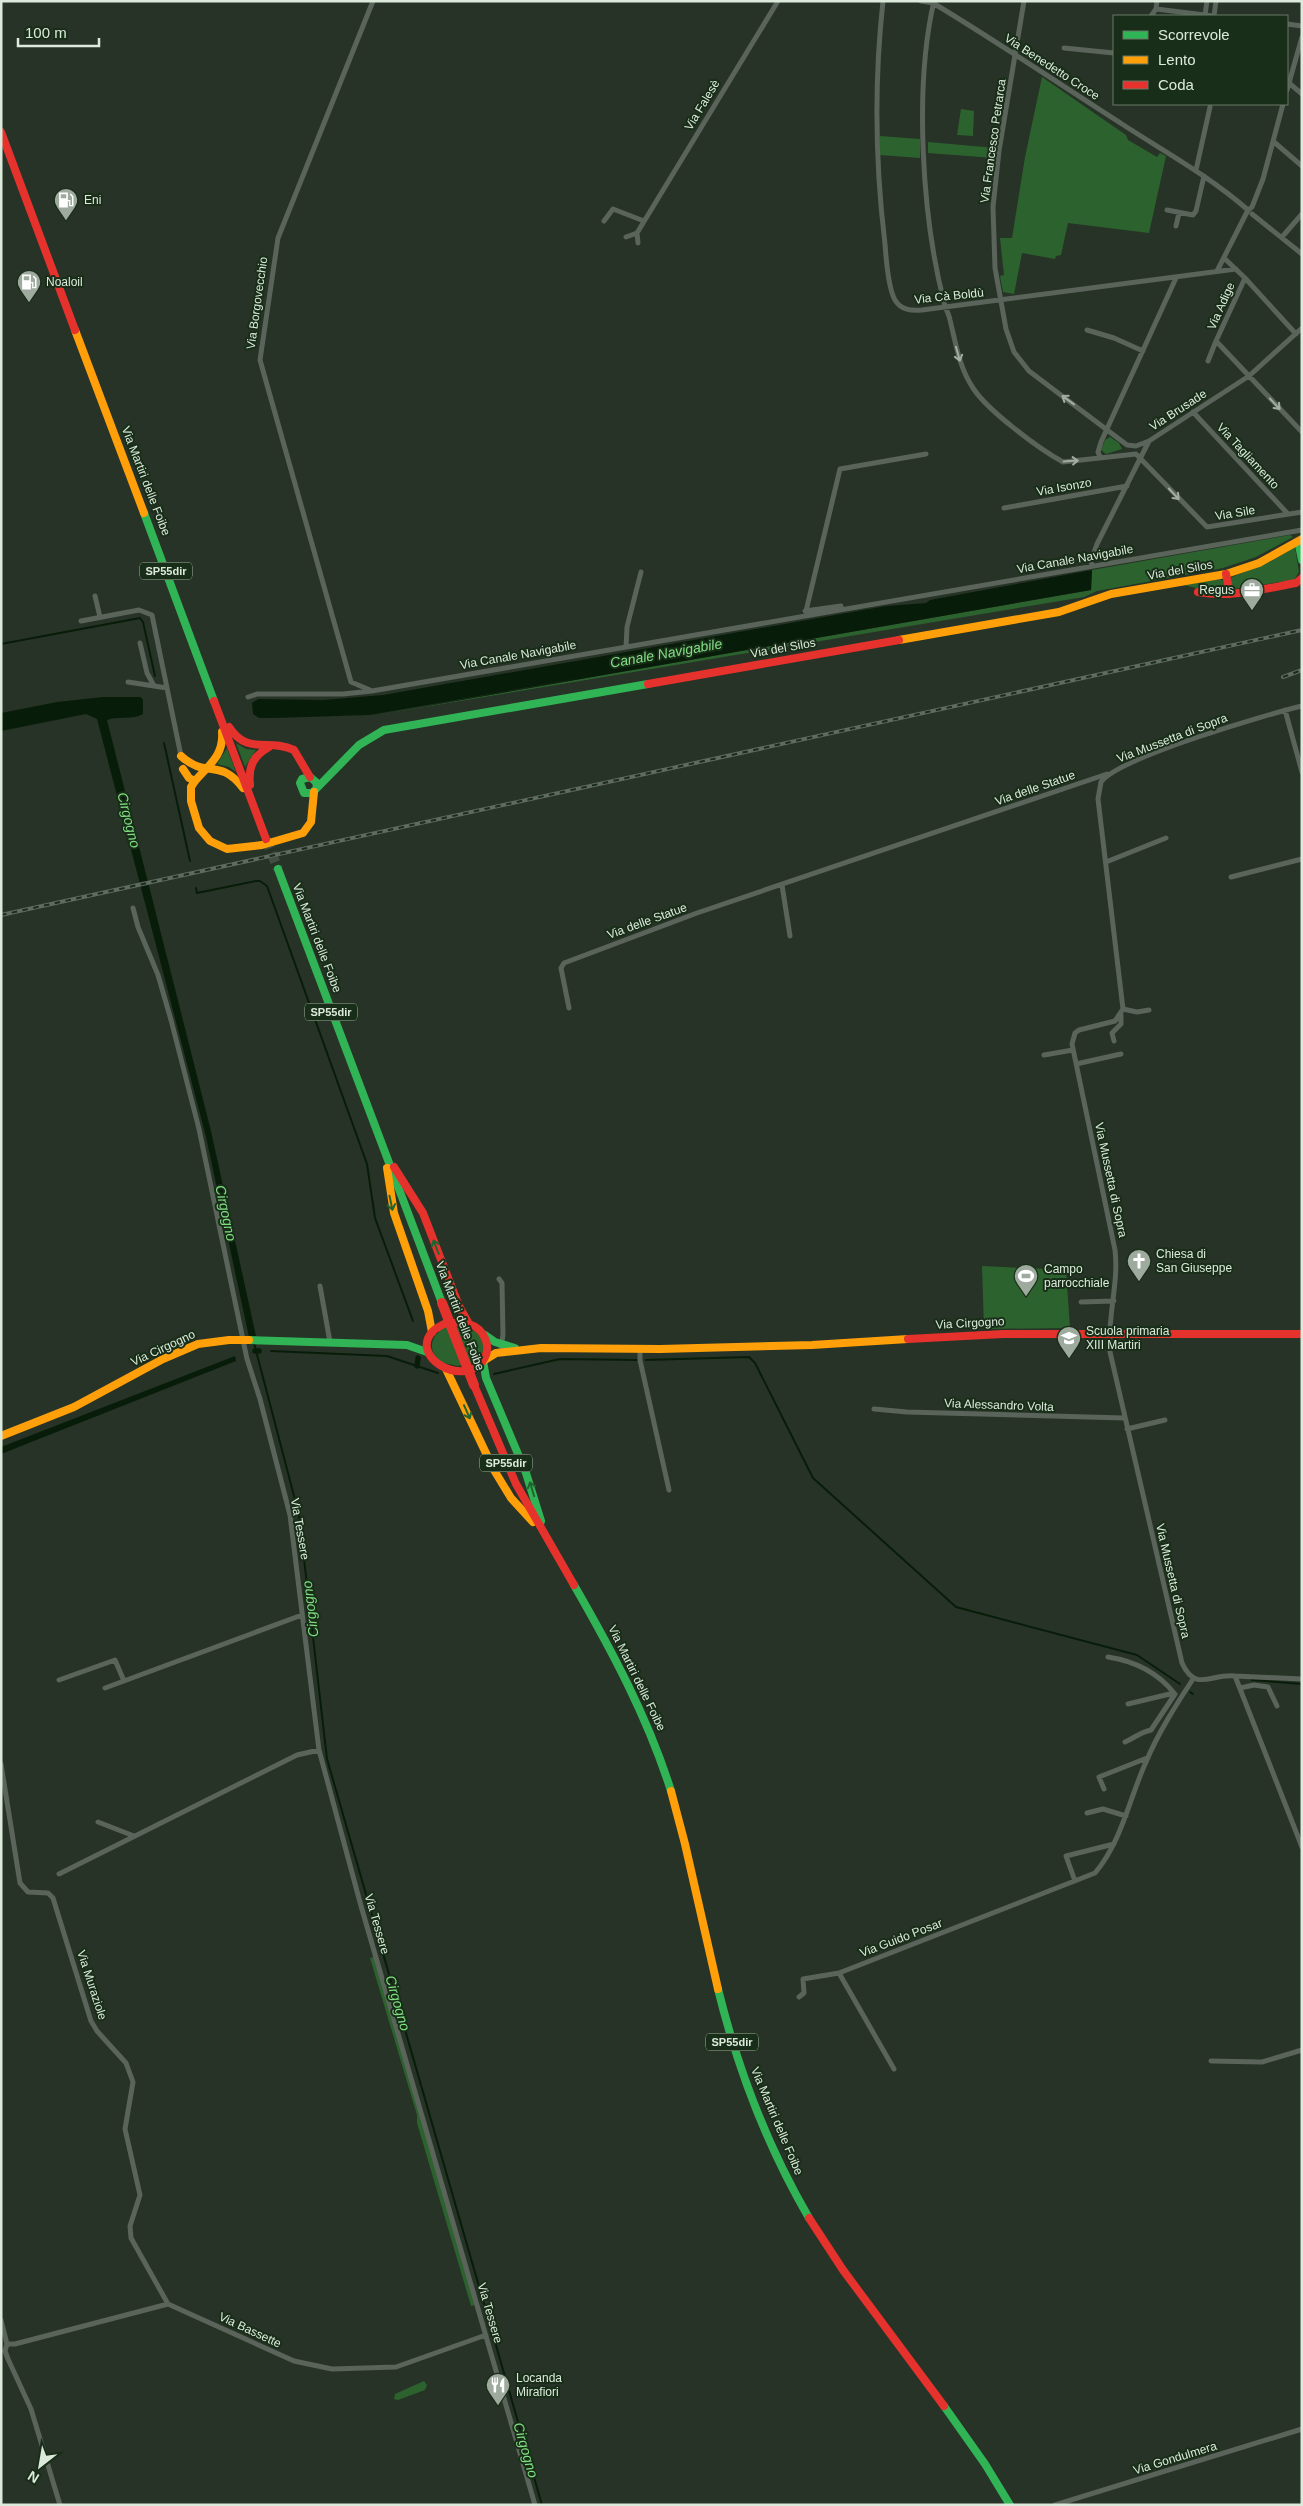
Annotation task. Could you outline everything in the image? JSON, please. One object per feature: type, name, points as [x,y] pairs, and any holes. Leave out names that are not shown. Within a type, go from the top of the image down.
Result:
[{"type":"main road","name":"Via Martiri delle Foibe","points":[[1,132],[266,839]]},
{"type":"main road","name":"Via del Silos","points":[[310,784],[328,776],[358,745],[384,730],[1059,612],[1111,594],[1226,574],[1260,563],[1300,542],[1302,560]]},
{"type":"main road","name":"Via del Silos","points":[[1226,574],[1230,594]]},
{"type":"main road","name":"Via del Silos","points":[[1198,592],[1210,595],[1230,594],[1296,582],[1302,578]]},
{"type":"main road","points":[[216,705],[231,732],[240,741],[254,746],[286,746],[295,751],[303,764],[310,784],[313,811],[308,828],[297,836],[248,848],[227,849],[210,841],[199,828],[192,800],[191,787],[219,757],[224,740],[216,705]]},
{"type":"main road","points":[[253,804],[249,766],[254,756],[272,745]]},
{"type":"main road","points":[[181,756],[192,766],[206,770],[223,769],[229,771],[235,776],[253,804]]},
{"type":"main road","points":[[183,768],[189,778],[195,781]]},
{"type":"main road","name":"Via Martiri delle Foibe","points":[[278,869],[474,1386],[505,1462],[619,1664],[657,1751],[687,1846],[727,2025],[741,2070],[772,2147],[806,2213],[837,2262],[950,2412],[1010,2505]]},
{"type":"main road","points":[[386,1155],[423,1213],[459,1306],[469,1324],[484,1334],[499,1349]]},
{"type":"main road","points":[[386,1155],[390,1197],[394,1213],[428,1311],[430,1334],[427,1352],[433,1361],[446,1368],[470,1369],[482,1361],[488,1346],[484,1334]]},
{"type":"main road","points":[[430,1334],[446,1323],[469,1324]]},
{"type":"main road","name":"Via Cirgogno","points":[[407,1345],[430,1334]]},
{"type":"main road","name":"Via Cirgogno","points":[[482,1361],[499,1349],[640,1349],[812,1345],[990,1334],[1302,1334]]},
{"type":"main road","name":"Via Cirgogno","points":[[1,1436],[74,1406],[189,1348],[220,1340],[407,1345],[427,1352]]},
{"type":"main road","points":[[482,1361],[486,1378],[531,1485],[546,1536]]},
{"type":"main road","points":[[446,1368],[485,1453],[501,1482],[518,1506],[546,1536]]},
{"type":"street","name":"Via Borgovecchio","points":[[351,682],[260,360],[278,238],[374,1]]},
{"type":"street","name":"Via Falesè","points":[[637,233],[778,1]]},
{"type":"street","name":"Via Cà Boldù","points":[[883,1],[876,73],[876,155],[885,247],[893,295],[901,307],[910,311],[946,307],[1236,269]]},
{"type":"street","name":"Via Benedetto Croce","points":[[921,1],[934,2],[1196,170],[1302,254]]},
{"type":"street","name":"Via Francesco Petrarca","points":[[1024,1],[994,194],[993,250],[1000,300],[1008,337],[1022,364],[1108,428],[1125,444]]},
{"type":"street","points":[[1153,15],[1157,1]]},
{"type":"street","points":[[1156,9],[1205,15],[1207,1]]},
{"type":"street","points":[[1214,15],[1216,1]]},
{"type":"street","points":[[934,2],[928,32],[924,88],[924,157],[930,228],[946,307],[963,371],[979,397],[988,407],[1060,461],[1068,462],[1134,453],[1140,458]]},
{"type":"street","points":[[1288,24],[1302,26]]},
{"type":"street","points":[[1288,86],[1289,72],[1302,37]]},
{"type":"street","points":[[1064,48],[1113,53]]},
{"type":"street","points":[[1289,83],[1302,94]]},
{"type":"street","points":[[1217,272],[1242,222],[1249,218],[1249,212],[1263,179],[1283,105]]},
{"type":"street","points":[[1196,170],[1210,107]]},
{"type":"street","points":[[1274,142],[1302,166]]},
{"type":"street","points":[[1167,210],[1193,215],[1196,211],[1204,176]]},
{"type":"street","points":[[604,221],[613,209],[644,221]]},
{"type":"street","points":[[1176,226],[1179,212]]},
{"type":"street","points":[[1282,237],[1302,214]]},
{"type":"street","points":[[626,237],[637,233],[638,243]]},
{"type":"street","name":"Via Adige","points":[[1208,361],[1244,278],[1224,258]]},
{"type":"street","points":[[1100,458],[1098,448],[1176,278]]},
{"type":"street","points":[[1244,278],[1296,334]]},
{"type":"street","name":"Via Brusade","points":[[1092,566],[1093,553],[1149,441],[1249,376],[1302,328]]},
{"type":"street","points":[[1087,330],[1114,338],[1143,351]]},
{"type":"street","name":"Via Adige","points":[[1216,341],[1302,432]]},
{"type":"street","name":"Via Tagliamento","points":[[1193,412],[1288,514]]},
{"type":"street","points":[[1120,454],[1122,454],[1125,444],[1136,446],[1149,441]]},
{"type":"street","points":[[806,611],[840,469],[926,454]]},
{"type":"street","name":"Via Sile","points":[[1140,458],[1207,527],[1302,512]]},
{"type":"street","name":"Via Isonzo","points":[[1004,508],[1127,486]]},
{"type":"street","name":"Via Canale Navigabile","points":[[248,697],[257,694],[344,694],[372,691],[1302,530]]},
{"type":"street","points":[[626,647],[626,635],[640,572]]},
{"type":"street","points":[[95,596],[100,617]]},
{"type":"street","name":"Via Canale Navigabile","points":[[792,618],[806,611],[833,607],[851,607]]},
{"type":"street","points":[[81,621],[139,610],[152,615],[183,768],[192,800]]},
{"type":"street","points":[[140,644],[147,673],[153,684]]},
{"type":"street","points":[[128,682],[153,684],[167,688]]},
{"type":"street","points":[[344,694],[351,682],[372,691]]},
{"type":"street","name":"Via Mussetta di Sopra","points":[[1114,1042],[1112,1033],[1121,1024],[1122,1012],[1098,791],[1104,778],[1112,772],[1235,724],[1302,706]]},
{"type":"street","points":[[1286,710],[1302,772]]},
{"type":"street","points":[[181,756],[195,781]]},
{"type":"street","name":"Via delle Statue","points":[[569,1008],[561,968],[564,963],[679,920],[963,820],[1112,772]]},
{"type":"street","points":[[1106,862],[1166,838]]},
{"type":"street","points":[[1231,877],[1302,859]]},
{"type":"street","points":[[782,885],[790,936]]},
{"type":"street","name":"Via Tessere","points":[[133,908],[138,927],[158,975],[196,1120],[243,1340],[290,1515],[319,1750],[534,2505]]},
{"type":"street","points":[[1044,1055],[1073,1050],[1073,1038],[1079,1030],[1115,1021],[1122,1012],[1149,1010]]},
{"type":"street","name":"Via Mussetta di Sopra","points":[[1073,1050],[1113,1235],[1117,1267],[1109,1333],[1110,1352],[1182,1663],[1188,1676],[1193,1679]]},
{"type":"street","points":[[1076,1064],[1122,1054]]},
{"type":"street","points":[[499,1349],[504,1329],[502,1283],[500,1279]]},
{"type":"street","points":[[320,1286],[330,1342]]},
{"type":"street","points":[[1081,1302],[1114,1301]]},
{"type":"street","points":[[640,1349],[669,1490]]},
{"type":"street","name":"Via Alessandro Volta","points":[[874,1409],[907,1412],[1124,1418]]},
{"type":"street","points":[[1127,1429],[1165,1420]]},
{"type":"street","points":[[105,1688],[302,1615]]},
{"type":"street","points":[[1108,1657],[1138,1665],[1166,1683],[1174,1694]]},
{"type":"street","points":[[59,1680],[115,1660],[124,1681]]},
{"type":"street","points":[[1193,1679],[1235,1676],[1302,1679]]},
{"type":"street","points":[[1235,1676],[1302,1847]]},
{"type":"street","name":"Via Guido Posar","points":[[799,1997],[804,1993],[803,1979],[839,1973],[1095,1872],[1107,1859],[1126,1816],[1148,1757],[1193,1679]]},
{"type":"street","points":[[1240,1688],[1254,1685],[1268,1687],[1277,1706]]},
{"type":"street","points":[[1125,1742],[1138,1737],[1141,1732],[1151,1730],[1174,1694]]},
{"type":"street","points":[[1128,1704],[1174,1694],[1182,1696]]},
{"type":"street","points":[[59,1874],[297,1755],[319,1750]]},
{"type":"street","points":[[1104,1789],[1099,1777],[1148,1757]]},
{"type":"street","name":"Via Muraziole","points":[[1,1764],[20,1883],[28,1892],[48,1893],[53,1898],[92,2024],[130,2071],[133,2090],[125,2129],[140,2195],[130,2226],[131,2238],[168,2304]]},
{"type":"street","points":[[1087,1813],[1103,1809],[1126,1816]]},
{"type":"street","points":[[98,1822],[134,1836]]},
{"type":"street","points":[[1075,1881],[1066,1856],[1114,1844]]},
{"type":"street","points":[[839,1973],[894,2069]]},
{"type":"street","points":[[1211,2061],[1262,2062],[1302,2050]]},
{"type":"street","points":[[7,2344],[168,2304]]},
{"type":"street","name":"Via Bassette","points":[[168,2304],[294,2361],[332,2369],[396,2367],[486,2336]]},
{"type":"street","points":[[1,2320],[7,2344],[5,2351],[31,2409],[60,2505]]},
{"type":"street","name":"Via Gondulmera","points":[[1055,2505],[1302,2430]]},
{"type":"green space","points":[[1042,77],[1126,135],[1128,140],[1157,157],[1160,153],[1166,156],[1149,233],[1068,223],[1061,255],[1056,256],[1055,259],[1022,253],[1014,294],[1003,292],[1000,276],[1004,275],[1000,238],[1012,238],[1025,157]]},
{"type":"green space","points":[[961,109],[974,111],[973,136],[957,135]]},
{"type":"green space","points":[[880,136],[920,139],[920,158],[880,155]]},
{"type":"green space","points":[[928,142],[996,148],[994,158],[928,153]]},
{"type":"green space","points":[[1110,437],[1119,443],[1122,449],[1106,454],[1101,450],[1105,440]]},
{"type":"green space","points":[[1290,535],[1293,537],[1256,557],[1223,568],[1097,591],[1084,597],[358,718],[1091,590],[1092,570]]},
{"type":"green space","points":[[1295,547],[1299,572],[1294,580],[1233,589],[1230,579],[1232,577],[1271,561]]},
{"type":"green space","points":[[1220,579],[1224,581],[1225,591],[1207,591],[1184,585]]},
{"type":"green space","points":[[236,743],[246,749],[256,750],[245,767]]},
{"type":"green space","points":[[227,748],[236,772],[229,767],[217,764]]},
{"type":"green space","name":"Campo parrocchiale","points":[[982,1266],[1066,1270],[1070,1328],[984,1329]]},
{"type":"green space","points":[[444,1327],[470,1329],[482,1337],[484,1343],[483,1352],[478,1362],[458,1366],[439,1362],[433,1352],[432,1343],[436,1335]]},
{"type":"green space","points":[[374,1957],[475,2305],[471,2306],[417,2123],[417,2115],[370,1958]]},
{"type":"green space","points":[[424,2381],[427,2385],[425,2390],[398,2400],[394,2399],[395,2394]]},
{"type":"water","name":"Canale Navigabile","points":[[1092,570],[1091,590],[358,718],[593,676],[370,715],[259,718],[253,714],[252,703],[258,699],[323,700],[383,695],[886,606],[926,603],[930,600]]},
{"type":"water","points":[[103,697],[141,697],[143,700],[143,714],[135,717],[107,720],[211,1131],[256,1336],[249,1337],[206,1137],[97,719],[86,714],[1,731],[1,713],[57,702]]},
{"type":"water","points":[[235,1356],[236,1361],[1,1454],[1,1447]]},
{"type":"waterway","points":[[1,644],[140,618],[143,622],[155,676]]},
{"type":"waterway","points":[[164,743],[190,861]]},
{"type":"waterway","points":[[196,888],[197,893],[256,881],[260,881],[267,886],[367,1164],[375,1218],[413,1321]]},
{"type":"waterway","name":"Cirgogno","points":[[254,1343],[299,1515],[327,1759],[542,2505]]},
{"type":"waterway","points":[[271,1351],[387,1356],[438,1373]]},
{"type":"waterway","points":[[646,1360],[749,1357],[755,1363],[813,1478],[956,1607],[1137,1655],[1180,1684]]},
{"type":"waterway","points":[[417,1366],[418,1358]]},
{"type":"waterway","points":[[494,1374],[560,1359],[637,1360]]},
{"type":"waterway","points":[[1252,1680],[1302,1684]]},
{"type":"tunnel","points":[[266,839],[278,869]]},
{"type":"railway","points":[[1,915],[1302,630]]},
{"type":"railway","points":[[1283,677],[1302,670]]},
{"type":"traffic: fast","points":[[144,513],[214,701]]},
{"type":"traffic: fast","points":[[1299,545],[1302,560]]},
{"type":"traffic: fast","points":[[317,787],[316,782],[310,777],[302,779],[300,783],[304,793],[312,793],[359,745],[384,730],[648,684]]},
{"type":"traffic: fast","points":[[278,869],[442,1303]]},
{"type":"traffic: fast","points":[[485,1335],[495,1342],[515,1348]]},
{"type":"traffic: fast","points":[[249,1340],[407,1345],[427,1352]]},
{"type":"traffic: fast","points":[[483,1361],[486,1378],[526,1473],[541,1521]]},
{"type":"traffic: fast","points":[[574,1585],[628,1685],[662,1764],[671,1791]]},
{"type":"traffic: fast","points":[[718,1989],[735,2049],[755,2107],[780,2163],[809,2218]]},
{"type":"traffic: fast","points":[[944,2406],[985,2464],[1010,2505]]},
{"type":"traffic: slow","points":[[75,330],[144,513]]},
{"type":"traffic: slow","points":[[899,640],[1059,612],[1111,594],[1226,574],[1259,563],[1302,539]]},
{"type":"traffic: slow","points":[[183,769],[189,778],[195,781],[218,753],[221,747],[222,732]]},
{"type":"traffic: slow","points":[[181,756],[198,766],[227,773],[243,788]]},
{"type":"traffic: slow","points":[[195,781],[191,787],[191,801],[199,828],[210,841],[227,849],[262,845],[303,833],[311,822],[314,792]]},
{"type":"traffic: slow","points":[[387,1168],[394,1213],[428,1311],[432,1332]]},
{"type":"traffic: slow","points":[[483,1361],[496,1353],[541,1348],[660,1349],[812,1345],[908,1339]]},
{"type":"traffic: slow","points":[[1,1436],[74,1407],[163,1359],[198,1344],[229,1340],[249,1340]]},
{"type":"traffic: slow","points":[[446,1369],[494,1470],[511,1498],[533,1522]]},
{"type":"traffic: slow","points":[[671,1791],[718,1989]]},
{"type":"traffic: jam","points":[[1,132],[75,330]]},
{"type":"traffic: jam","points":[[1226,574],[1230,594]]},
{"type":"traffic: jam","points":[[1198,592],[1210,594],[1247,592],[1296,583],[1302,578]]},
{"type":"traffic: jam","points":[[648,684],[899,640]]},
{"type":"traffic: jam","points":[[214,701],[266,839]]},
{"type":"traffic: jam","points":[[229,727],[236,736],[251,744],[276,745],[294,750],[310,777]]},
{"type":"traffic: jam","points":[[250,785],[251,767],[255,758],[269,747]]},
{"type":"traffic: jam","points":[[394,1167],[423,1213],[459,1306],[469,1324]]},
{"type":"traffic: jam","points":[[442,1303],[474,1385]]},
{"type":"traffic: jam","points":[[446,1323],[466,1323],[475,1326],[486,1340],[487,1351],[485,1357],[473,1369],[462,1371],[450,1370],[440,1365],[427,1350],[427,1341],[433,1331],[446,1323]]},
{"type":"traffic: jam","points":[[908,1339],[1003,1334],[1302,1334]]},
{"type":"traffic: jam","points":[[474,1385],[516,1484],[574,1585]]},
{"type":"traffic: jam","points":[[809,2218],[843,2270],[944,2406]]},
{"type":"place","name":"Eni","points":[[66,221]]},
{"type":"place","name":"Noaloil","points":[[29,303]]},
{"type":"place","name":"Regus","points":[[1252,611]]},
{"type":"place","name":"Chiesa di San Giuseppe","points":[[1139,1282]]},
{"type":"place","name":"Campo parrocchiale","points":[[1026,1297]]},
{"type":"place","name":"Scuola primaria XIII Martiri","points":[[1069,1359]]},
{"type":"place","name":"Locanda Mirafiori","points":[[498,2406]]}]
